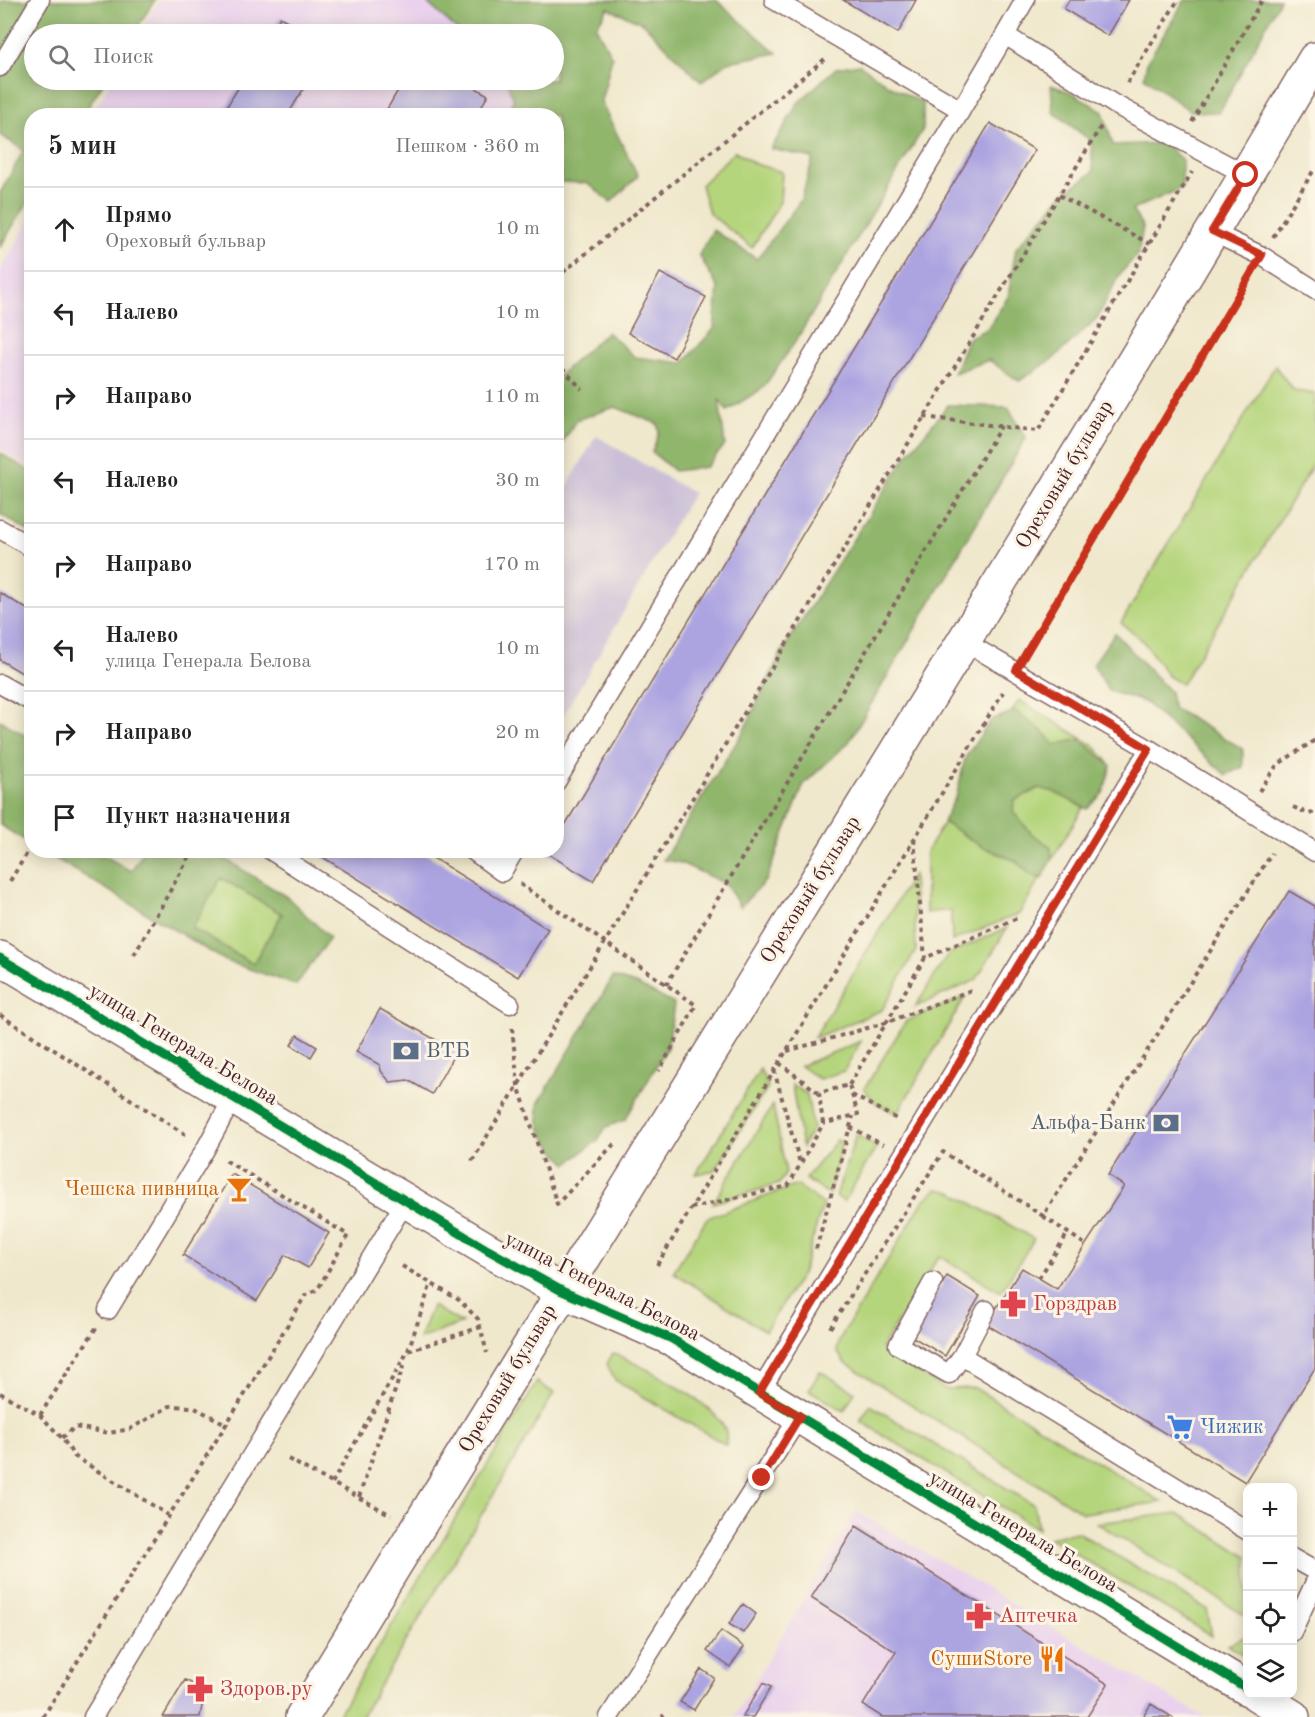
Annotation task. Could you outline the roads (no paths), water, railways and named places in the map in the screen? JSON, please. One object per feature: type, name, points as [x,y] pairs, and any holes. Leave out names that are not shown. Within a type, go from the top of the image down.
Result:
[{"type":"main road","name":"Ореховый бульвар","points":[[302,1717],[562,1291],[965,642],[1315,59]]},
{"type":"main road","name":"улица Генерала Белова","points":[[0,957],[234,1096],[405,1202],[562,1291],[672,1339],[1243,1686]]},
{"type":"main road","points":[[1263,1699],[1293,1717]]},
{"type":"lane","points":[[26,24],[40,0]]},
{"type":"lane","points":[[774,0],[961,110]]},
{"type":"lane","points":[[564,769],[1025,0]]},
{"type":"lane","points":[[0,67],[24,27]]},
{"type":"lane","points":[[1005,35],[1114,104],[1246,175]]},
{"type":"lane","points":[[1212,231],[1262,255],[1315,290]]},
{"type":"lane","points":[[0,529],[24,543]]},
{"type":"lane","points":[[965,642],[1149,749],[1315,852]]},
{"type":"lane","points":[[0,684],[24,698]]},
{"type":"lane","points":[[759,1393],[1149,749]]},
{"type":"lane","points":[[282,858],[510,1004]]},
{"type":"lane","points":[[483,858],[502,872],[510,858]]},
{"type":"lane","points":[[108,1310],[206,1148],[234,1096]]},
{"type":"lane","points":[[93,1717],[405,1202]]},
{"type":"lane","points":[[933,1282],[898,1345],[949,1374],[962,1356],[986,1310]]},
{"type":"lane","points":[[962,1356],[1243,1528]]},
{"type":"lane","points":[[609,1717],[800,1416]]},
{"type":"lane","points":[[1297,1560],[1315,1571]]},
{"type":"lane","points":[[1297,1623],[1315,1582]]},
{"type":"place","name":"ВТБ","points":[[406,1051]]},
{"type":"place","name":"Альфа-Банк","points":[[1166,1123]]},
{"type":"place","name":"Чешска пивница","points":[[239,1189]]},
{"type":"place","name":"Горздрав","points":[[1013,1304]]},
{"type":"place","name":"Чижик","points":[[1180,1427]]},
{"type":"place","name":"Аптечка","points":[[979,1616]]},
{"type":"place","name":"СушиStore","points":[[1052,1659]]},
{"type":"place","name":"Здоров.ру","points":[[200,1689]]}]
